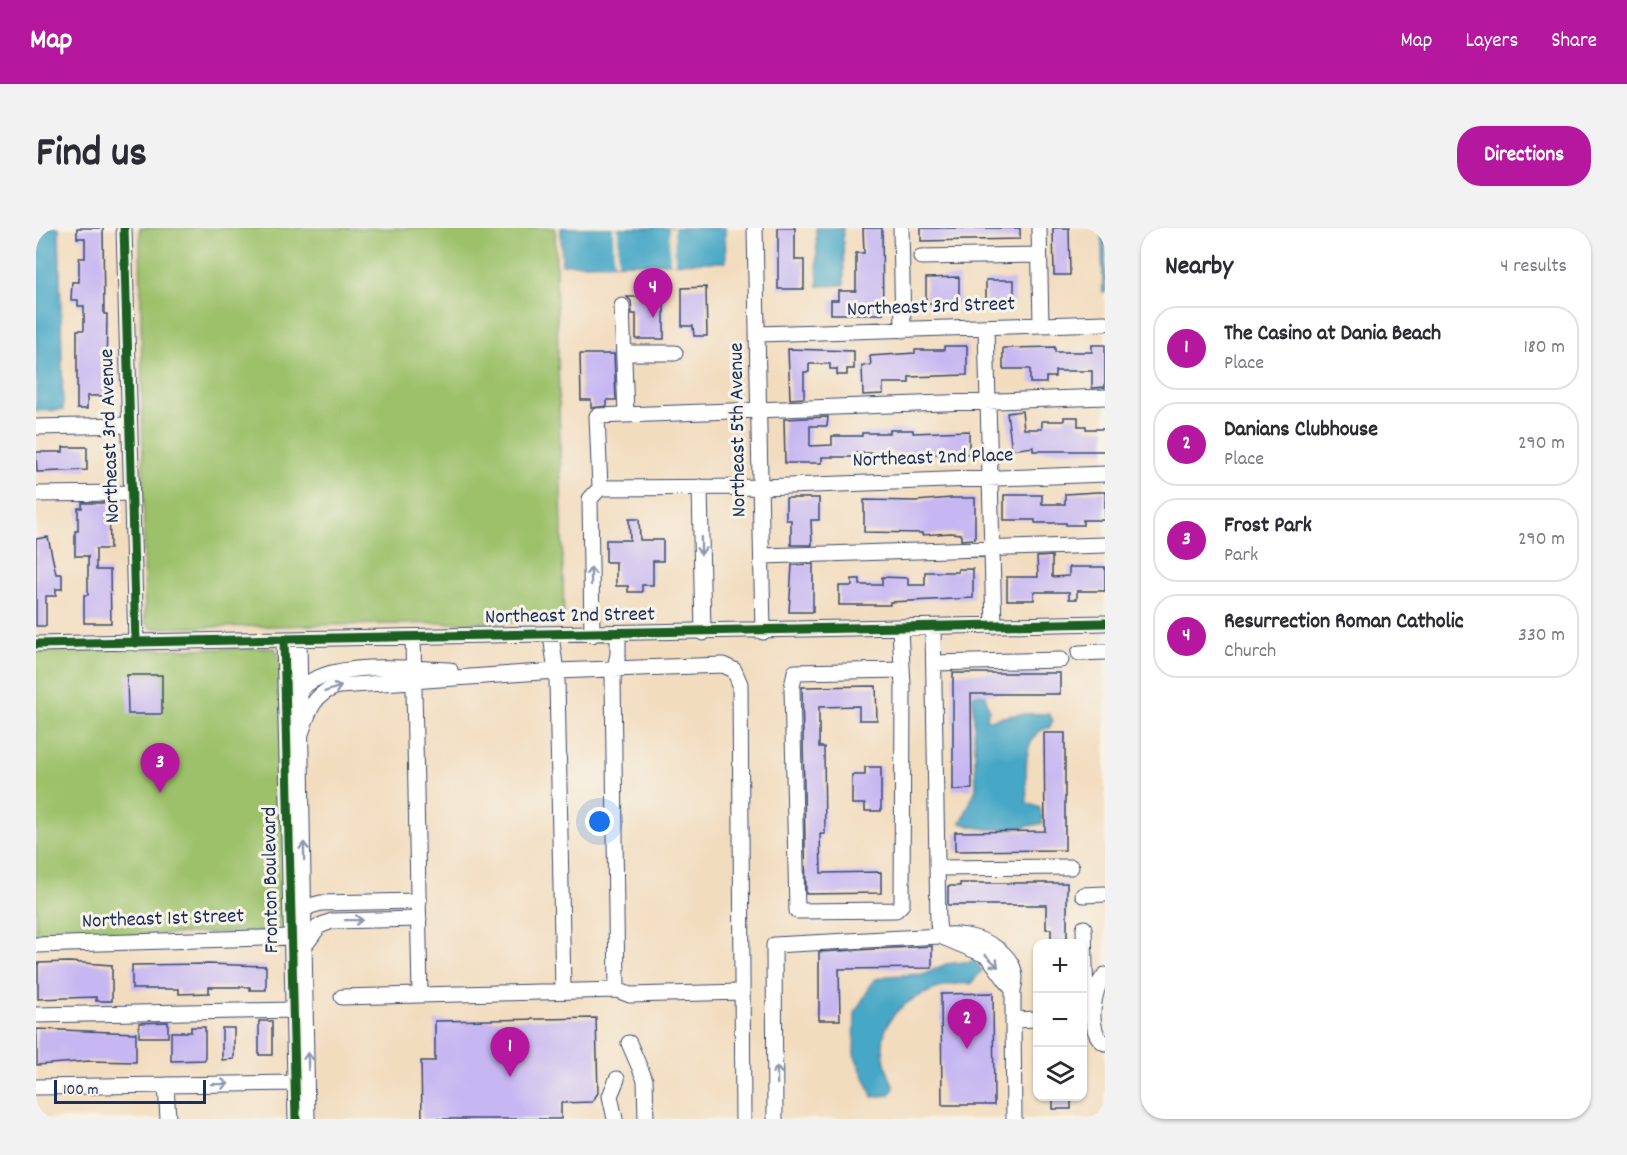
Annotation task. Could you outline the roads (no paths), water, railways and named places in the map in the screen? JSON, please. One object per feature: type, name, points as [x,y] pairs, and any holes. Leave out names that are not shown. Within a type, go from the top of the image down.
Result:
[{"type":"street","name":"Northeast 3rd Avenue","points":[[124,228],[136,643]]},
{"type":"street","name":"Northeast 5th Avenue","points":[[755,228],[764,632]]},
{"type":"street","points":[[901,228],[903,330]]},
{"type":"street","points":[[1039,228],[1041,325]]},
{"type":"street","points":[[921,257],[1039,255]]},
{"type":"street","points":[[622,306],[626,415]]},
{"type":"street","name":"Northeast 3rd Street","points":[[758,334],[1105,323]]},
{"type":"street","points":[[986,327],[994,626]]},
{"type":"street","points":[[624,353],[675,353]]},
{"type":"street","points":[[592,635],[590,499],[600,488],[597,416],[1105,397]]},
{"type":"street","points":[[36,427],[128,425]]},
{"type":"street","name":"Northeast 2nd Place","points":[[600,488],[762,487],[1105,474]]},
{"type":"street","points":[[700,487],[703,633]]},
{"type":"street","points":[[36,494],[130,493]]},
{"type":"street","points":[[763,556],[1105,545]]},
{"type":"street","name":"Northeast 2nd Street","points":[[36,644],[764,632],[1105,623]]},
{"type":"street","points":[[900,628],[902,670],[902,904],[896,910],[797,911],[792,687],[795,672],[902,670]]},
{"type":"street","points":[[933,628],[940,936]]},
{"type":"street","points":[[617,990],[613,678],[618,634]]},
{"type":"street","points":[[551,635],[556,671],[563,991]]},
{"type":"street","points":[[412,638],[420,995]]},
{"type":"street","points":[[291,640],[300,689]]},
{"type":"street","name":"Fronton Boulevard","points":[[291,640],[305,909],[307,1119]]},
{"type":"street","points":[[1079,653],[1105,652]]},
{"type":"street","points":[[934,663],[1061,660]]},
{"type":"street","points":[[295,733],[291,711],[300,689],[316,677],[338,670],[413,675],[723,665],[734,670],[740,684],[743,1119]]},
{"type":"street","points":[[295,733],[316,699],[331,688],[413,675]]},
{"type":"street","name":"Fronton Boulevard","points":[[295,733],[291,932],[296,1119]]},
{"type":"street","points":[[937,868],[1071,867]]},
{"type":"street","points":[[1083,895],[1105,894]]},
{"type":"street","points":[[291,932],[305,909],[328,903],[419,901]]},
{"type":"street","points":[[306,944],[319,926],[332,921],[419,919]]},
{"type":"street","points":[[1084,928],[1086,993]]},
{"type":"street","name":"Northeast 1st Street","points":[[36,945],[291,932]]},
{"type":"street","points":[[776,1119],[774,945],[940,936],[988,956],[1013,990],[1013,1118]]},
{"type":"street","points":[[1105,975],[1095,990],[1094,1000],[1095,1033],[1099,1040],[1105,1043]]},
{"type":"street","points":[[342,997],[617,990],[630,995],[742,992]]},
{"type":"street","points":[[36,1015],[292,1010]]},
{"type":"street","points":[[1013,1020],[1033,1019]]},
{"type":"street","points":[[629,1043],[645,1080],[646,1119]]},
{"type":"street","points":[[615,1119],[610,1096],[617,1079]]},
{"type":"street","points":[[36,1087],[294,1083]]},
{"type":"street","points":[[166,1085],[168,1119]]},
{"type":"water","points":[[36,228],[59,228],[63,410],[36,411]]},
{"type":"water","points":[[561,228],[725,228],[726,262],[562,264]]},
{"type":"water","points":[[816,228],[843,228],[844,285],[818,286]]},
{"type":"water","points":[[1102,228],[1105,228],[1105,292],[1103,292]]},
{"type":"water","points":[[975,694],[985,695],[989,710],[986,719],[989,720],[1034,713],[1049,714],[1053,720],[1049,728],[1039,731],[1033,738],[1027,758],[1027,803],[1040,808],[1043,823],[992,829],[961,823],[976,789],[973,696]]},
{"type":"water","points":[[974,961],[982,970],[971,984],[937,988],[911,1000],[891,1019],[885,1031],[883,1043],[884,1057],[894,1087],[890,1095],[873,1097],[854,1054],[855,1013],[874,980],[887,976],[925,974],[946,964]]},
{"type":"place","name":"Resurrection Roman Catholic","points":[[653,318]]},
{"type":"place","name":"Frost Park","points":[[160,793]]},
{"type":"place","name":"Danians Clubhouse","points":[[967,1049]]},
{"type":"place","name":"The Casino at Dania Beach","points":[[510,1077]]}]
